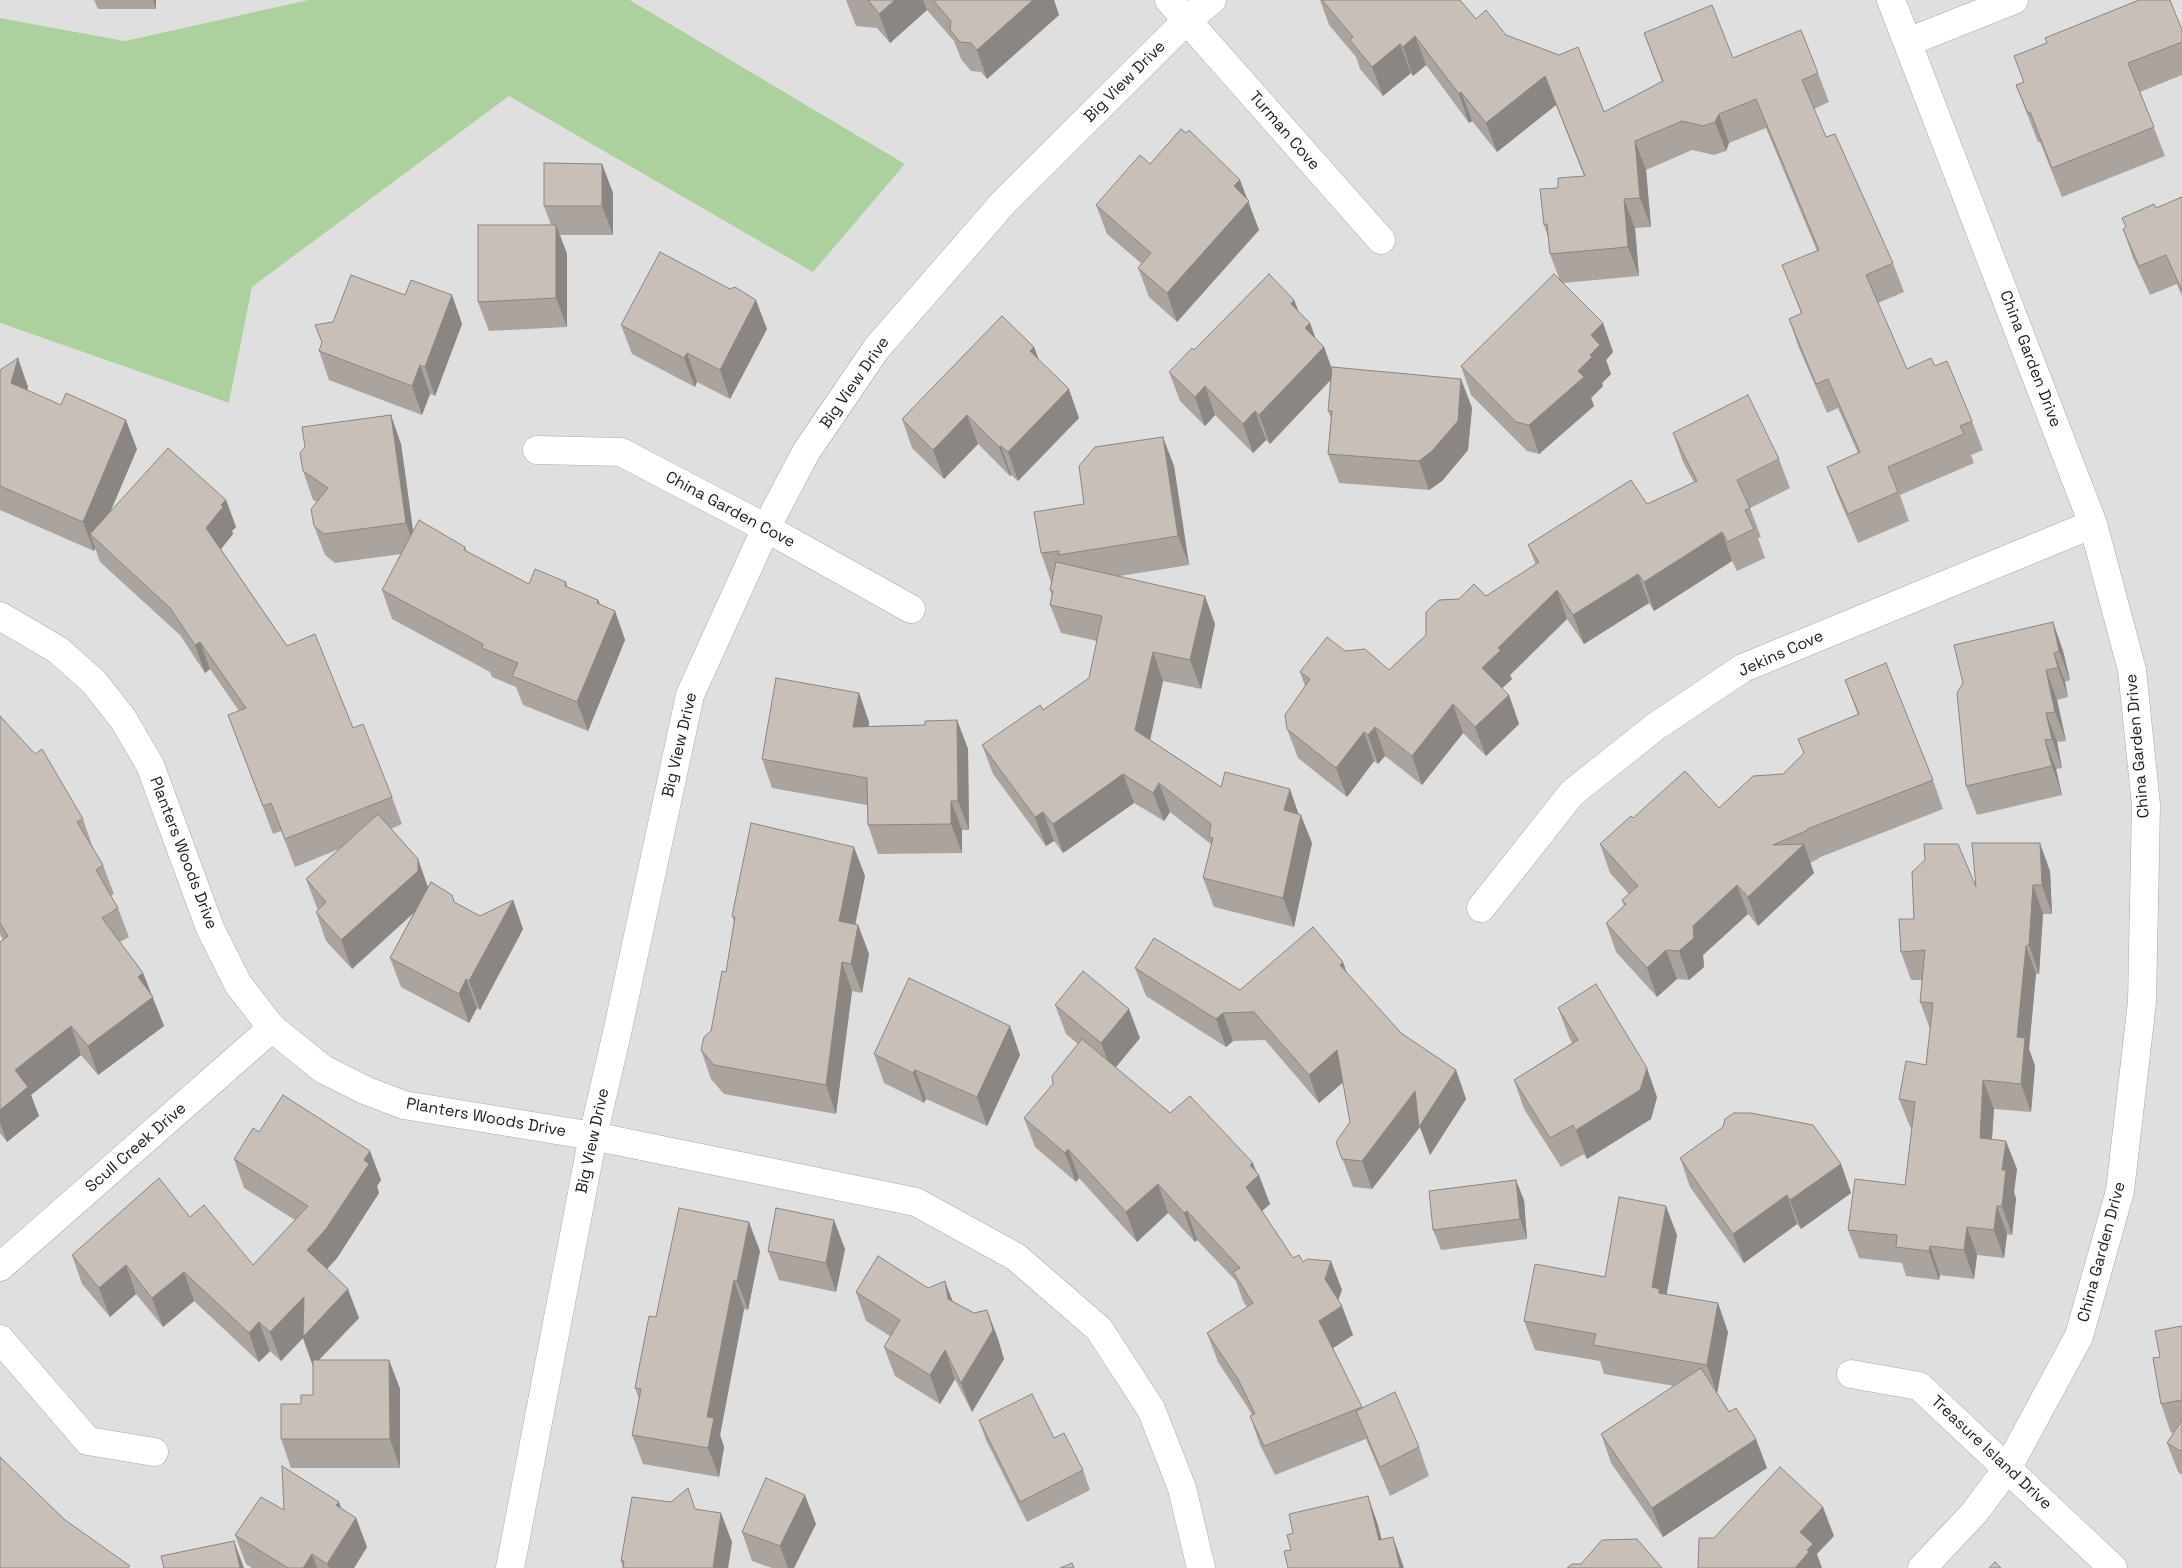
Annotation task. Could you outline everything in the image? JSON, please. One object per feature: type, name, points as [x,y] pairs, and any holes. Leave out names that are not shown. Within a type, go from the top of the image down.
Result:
[{"type":"street","name":"Turman Cove","points":[[1169,0],[1381,240]]},
{"type":"street","name":"Big View Drive","points":[[510,1568],[592,1136],[617,1033],[690,695],[766,528],[806,452],[876,349],[1003,203],[1187,20],[1212,0]]},
{"type":"street","name":"China Garden Drive","points":[[1891,0],[2094,524],[2132,670],[2146,805],[2142,1002],[2120,1191],[2079,1336],[2007,1468],[1974,1513],[1922,1568]]},
{"type":"street","points":[[1908,42],[2014,0]]},
{"type":"street","name":"China Garden Cove","points":[[537,450],[621,452],[766,528],[911,609]]},
{"type":"street","name":"Jekins Cove","points":[[1481,908],[1572,793],[1655,727],[1743,668],[2094,524]]},
{"type":"street","name":"Planters Woods Drive","points":[[0,616],[58,650],[94,682],[124,719],[150,765],[210,928],[238,984],[272,1028],[323,1069],[367,1091],[404,1105],[592,1136],[916,1202],[1016,1257],[1100,1329],[1151,1409],[1182,1488],[1201,1568]]},
{"type":"street","name":"Scull Creek Drive","points":[[0,1267],[272,1028]]},
{"type":"street","points":[[0,1339],[88,1441],[154,1452]]},
{"type":"street","name":"Treasure Island Drive","points":[[1851,1374],[1919,1386],[2113,1568]]},
{"type":"shaded area","points":[[0,0],[308,0],[125,41],[0,18]]},
{"type":"shaded area","points":[[630,0],[2182,0],[2182,1568],[0,1568],[0,323],[229,403],[252,287],[509,95],[813,271],[905,164]]},
{"type":"green space","points":[[308,0],[630,0],[905,164],[813,272],[509,96],[252,287],[229,403],[0,323],[0,18],[125,41]]},
{"type":"building","points":[[868,0],[895,0],[879,14]]},
{"type":"building","points":[[933,0],[1033,0],[977,50],[971,43],[960,42],[950,30],[951,21]]},
{"type":"building","points":[[1322,0],[1460,0],[1476,19],[1486,10],[1506,35],[1559,55],[1578,47],[1604,112],[1663,81],[1644,33],[1712,5],[1733,58],[1801,30],[1818,73],[1802,80],[1826,137],[1835,134],[1893,263],[1866,275],[1907,369],[1931,358],[1935,366],[1947,361],[1972,421],[1960,426],[1964,434],[1888,467],[1898,492],[1848,514],[1827,467],[1860,452],[1828,379],[1816,384],[1789,319],[1802,313],[1782,265],[1819,250],[1756,99],[1719,114],[1715,122],[1703,126],[1682,121],[1635,141],[1640,198],[1624,199],[1628,247],[1550,254],[1547,224],[1544,225],[1540,189],[1558,188],[1558,178],[1585,176],[1545,76],[1486,123],[1461,92],[1459,94],[1415,36],[1403,47],[1400,44],[1372,67],[1350,40],[1353,37]]},
{"type":"building","points":[[2139,0],[2170,0],[2182,30],[2182,42],[2128,63],[2154,127],[2052,168],[2030,112],[2028,113],[2016,85],[2024,82],[2014,56],[2047,43],[2045,38]]},
{"type":"building","points":[[1181,129],[1186,133],[1189,130],[1240,180],[1234,186],[1249,201],[1167,293],[1138,268],[1151,253],[1096,205],[1140,155],[1150,164]]},
{"type":"building","points":[[544,163],[602,164],[602,206],[544,206]]},
{"type":"building","points":[[2182,197],[2182,291],[2166,255],[2139,266],[2123,229],[2126,227],[2122,218],[2154,204],[2156,208]]},
{"type":"building","points":[[478,225],[556,225],[556,298],[478,302]]},
{"type":"building","points":[[660,252],[730,289],[735,287],[756,300],[720,370],[687,353],[684,358],[621,325]]},
{"type":"building","points":[[1269,274],[1294,300],[1291,304],[1310,323],[1305,328],[1324,347],[1259,415],[1255,411],[1243,424],[1205,386],[1195,397],[1169,372],[1192,348],[1194,350]]},
{"type":"building","points":[[1554,274],[1603,323],[1591,335],[1600,345],[1590,355],[1592,357],[1578,371],[1584,377],[1529,425],[1516,422],[1461,366]]},
{"type":"building","points":[[351,275],[405,295],[411,280],[452,295],[425,367],[420,365],[412,386],[319,351],[322,342],[315,325],[333,322]]},
{"type":"building","points":[[1002,316],[1034,347],[1030,351],[1069,389],[1008,452],[1001,446],[999,447],[967,415],[933,450],[902,419]]},
{"type":"building","points":[[18,358],[11,383],[61,405],[66,393],[126,420],[83,522],[0,486],[0,370]]},
{"type":"building","points":[[1332,367],[1461,379],[1458,421],[1431,452],[1419,461],[1328,454],[1332,411],[1328,411]]},
{"type":"building","points":[[1748,395],[1779,459],[1737,480],[1750,508],[1745,510],[1754,529],[1727,542],[1722,532],[1644,582],[1638,574],[1573,615],[1557,590],[1498,648],[1501,650],[1482,668],[1509,695],[1475,727],[1453,704],[1412,756],[1375,727],[1368,735],[1364,732],[1336,768],[1287,729],[1285,715],[1310,679],[1300,672],[1327,637],[1345,651],[1365,649],[1389,670],[1426,635],[1426,612],[1439,600],[1459,599],[1474,584],[1486,596],[1539,562],[1528,545],[1631,480],[1647,504],[1697,481],[1673,433]]},
{"type":"building","points":[[391,415],[406,523],[324,534],[314,526],[311,509],[328,488],[303,471],[300,453],[305,447],[302,427]]},
{"type":"building","points":[[1163,437],[1178,536],[1058,555],[1059,551],[1041,553],[1034,512],[1084,504],[1079,466],[1095,447]]},
{"type":"building","points":[[168,448],[226,500],[221,505],[223,507],[206,528],[287,646],[315,634],[353,728],[363,724],[392,797],[285,839],[271,803],[263,806],[228,715],[246,708],[200,642],[195,645],[170,608],[90,534]]},
{"type":"building","points":[[419,520],[465,547],[464,550],[529,584],[535,569],[566,582],[565,586],[598,600],[597,603],[615,611],[577,702],[512,676],[518,663],[482,648],[483,644],[382,590]]},
{"type":"building","points":[[1056,562],[1205,596],[1190,660],[1153,652],[1135,730],[1221,787],[1225,772],[1290,789],[1284,810],[1301,815],[1283,898],[1203,878],[1213,838],[1209,837],[1211,824],[1159,783],[1153,793],[1123,774],[1053,824],[1043,812],[1035,817],[982,745],[1040,705],[1043,710],[1089,678],[1102,616],[1050,605],[1053,591],[1050,590]]},
{"type":"building","points":[[2053,622],[2059,651],[2054,653],[2058,668],[2046,670],[2055,712],[2046,713],[2052,739],[2045,740],[2052,766],[1966,786],[1957,693],[1963,683],[1954,645]]},
{"type":"building","points":[[1886,663],[1933,780],[1807,829],[1773,845],[1804,844],[1748,897],[1737,885],[1693,926],[1694,938],[1679,951],[1666,950],[1647,968],[1606,923],[1626,904],[1622,900],[1638,886],[1600,844],[1631,816],[1633,818],[1685,771],[1719,808],[1753,776],[1783,774],[1804,753],[1798,739],[1859,714],[1845,680]]},
{"type":"building","points":[[776,678],[859,693],[853,727],[925,725],[925,721],[957,720],[958,801],[951,801],[951,824],[868,825],[867,778],[762,759]]},
{"type":"building","points":[[0,716],[35,754],[42,749],[83,819],[77,822],[103,865],[96,870],[118,908],[102,918],[143,973],[138,977],[153,997],[88,1046],[71,1026],[15,1070],[28,1087],[0,1110],[0,942],[8,936],[0,923]]},
{"type":"building","points":[[378,814],[418,859],[418,871],[341,940],[316,912],[326,902],[306,879]]},
{"type":"building","points":[[751,823],[854,847],[839,921],[858,925],[851,964],[842,962],[826,1085],[714,1065],[701,1050],[704,1037],[711,1031],[722,971],[726,972],[735,917],[732,916]]},
{"type":"building","points":[[1972,843],[2040,843],[2042,885],[2033,885],[2029,945],[2026,946],[2017,1037],[2025,1038],[2021,1084],[1983,1080],[1980,1138],[2006,1141],[2002,1170],[2006,1170],[2002,1206],[1997,1206],[1994,1230],[1967,1227],[1964,1250],[1930,1246],[1929,1251],[1896,1247],[1897,1235],[1848,1230],[1855,1179],[1905,1185],[1915,1102],[1899,1099],[1906,1061],[1926,1065],[1933,1003],[1920,1002],[1925,950],[1901,952],[1899,919],[1914,919],[1912,872],[1925,860],[1924,844],[1958,844],[1976,887]]},
{"type":"building","points":[[431,882],[452,895],[454,902],[480,916],[513,900],[469,981],[466,979],[459,994],[390,958]]},
{"type":"building","points":[[1313,927],[1343,962],[1340,965],[1401,1033],[1456,1070],[1419,1127],[1415,1091],[1362,1161],[1342,1159],[1336,1142],[1350,1122],[1337,1050],[1309,1075],[1254,1012],[1223,1013],[1216,1019],[1135,968],[1154,938],[1240,990]]},
{"type":"building","points":[[1083,971],[1129,1009],[1101,1043],[1055,1005]]},
{"type":"building","points":[[909,978],[1010,1026],[977,1097],[915,1070],[913,1073],[874,1054]]},
{"type":"building","points":[[1596,984],[1647,1068],[1640,1090],[1576,1130],[1573,1125],[1550,1138],[1514,1080],[1578,1040],[1558,1008]]},
{"type":"building","points":[[1082,1039],[1170,1113],[1190,1096],[1253,1163],[1250,1165],[1259,1175],[1246,1187],[1293,1258],[1299,1255],[1303,1262],[1307,1259],[1331,1261],[1325,1279],[1342,1306],[1319,1321],[1362,1407],[1264,1446],[1250,1416],[1255,1414],[1238,1379],[1207,1333],[1253,1303],[1233,1272],[1240,1268],[1187,1211],[1184,1213],[1158,1184],[1126,1212],[1068,1149],[1065,1153],[1024,1118],[1053,1084],[1052,1076]]},
{"type":"building","points":[[283,1095],[370,1151],[364,1160],[369,1164],[326,1229],[307,1250],[348,1289],[303,1337],[304,1297],[270,1332],[259,1322],[249,1333],[184,1272],[152,1298],[126,1265],[99,1288],[72,1255],[159,1178],[190,1217],[204,1205],[253,1265],[308,1206],[234,1159],[253,1128],[259,1132]]},
{"type":"building","points":[[1734,1113],[1751,1113],[1813,1125],[1841,1164],[1790,1200],[1787,1195],[1733,1234],[1680,1158],[1723,1127],[1725,1119]]},
{"type":"building","points":[[1516,1180],[1520,1219],[1433,1230],[1429,1191]]},
{"type":"building","points":[[1619,1197],[1666,1206],[1652,1287],[1659,1289],[1659,1293],[1718,1303],[1707,1365],[1593,1345],[1596,1334],[1524,1321],[1535,1264],[1605,1277]]},
{"type":"building","points":[[679,1208],[749,1222],[737,1281],[734,1280],[707,1417],[714,1418],[708,1448],[632,1435],[641,1389],[635,1388],[649,1316],[656,1317]]},
{"type":"building","points":[[776,1208],[834,1220],[826,1263],[768,1251]]},
{"type":"building","points":[[878,1256],[928,1288],[945,1281],[948,1299],[974,1313],[987,1310],[993,1330],[961,1383],[945,1350],[930,1375],[884,1347],[900,1320],[856,1292]]},
{"type":"building","points":[[2182,1326],[2182,1400],[2161,1404],[2153,1358],[2160,1357],[2155,1331]]},
{"type":"building","points":[[313,1360],[389,1360],[390,1439],[281,1439],[281,1404],[301,1404],[301,1395],[313,1395]]},
{"type":"building","points":[[1701,1368],[1729,1412],[1736,1408],[1756,1439],[1652,1508],[1601,1434]]},
{"type":"building","points":[[1395,1392],[1419,1447],[1380,1467],[1356,1411]]},
{"type":"building","points":[[1032,1394],[1054,1438],[1064,1433],[1083,1470],[1020,1502],[979,1420]]},
{"type":"building","points":[[2182,1420],[2182,1452],[2167,1443]]},
{"type":"building","points":[[0,1457],[65,1520],[130,1566],[128,1568],[0,1568]]},
{"type":"building","points":[[282,1466],[339,1502],[336,1505],[356,1518],[327,1564],[312,1554],[303,1568],[288,1568],[235,1535],[261,1497],[284,1510]]},
{"type":"building","points":[[1780,1467],[1823,1507],[1800,1532],[1813,1544],[1807,1550],[1809,1552],[1795,1568],[1698,1568],[1699,1538],[1714,1538]]},
{"type":"building","points":[[766,1478],[805,1495],[780,1546],[742,1532]]},
{"type":"building","points":[[688,1488],[695,1509],[721,1513],[713,1568],[623,1568],[624,1561],[621,1561],[632,1497],[671,1502]]},
{"type":"building","points":[[1368,1496],[1379,1540],[1393,1537],[1400,1568],[1288,1568],[1284,1551],[1291,1550],[1287,1535],[1293,1533],[1289,1514]]},
{"type":"building","points":[[1637,1539],[1662,1568],[1567,1568],[1572,1564],[1581,1564],[1602,1540]]},
{"type":"building","points":[[234,1541],[240,1568],[164,1568],[161,1556]]},
{"type":"building","points":[[1995,1562],[2001,1568],[1989,1568]]},
{"type":"building","points":[[1072,1563],[1074,1568],[1060,1568]]}]
